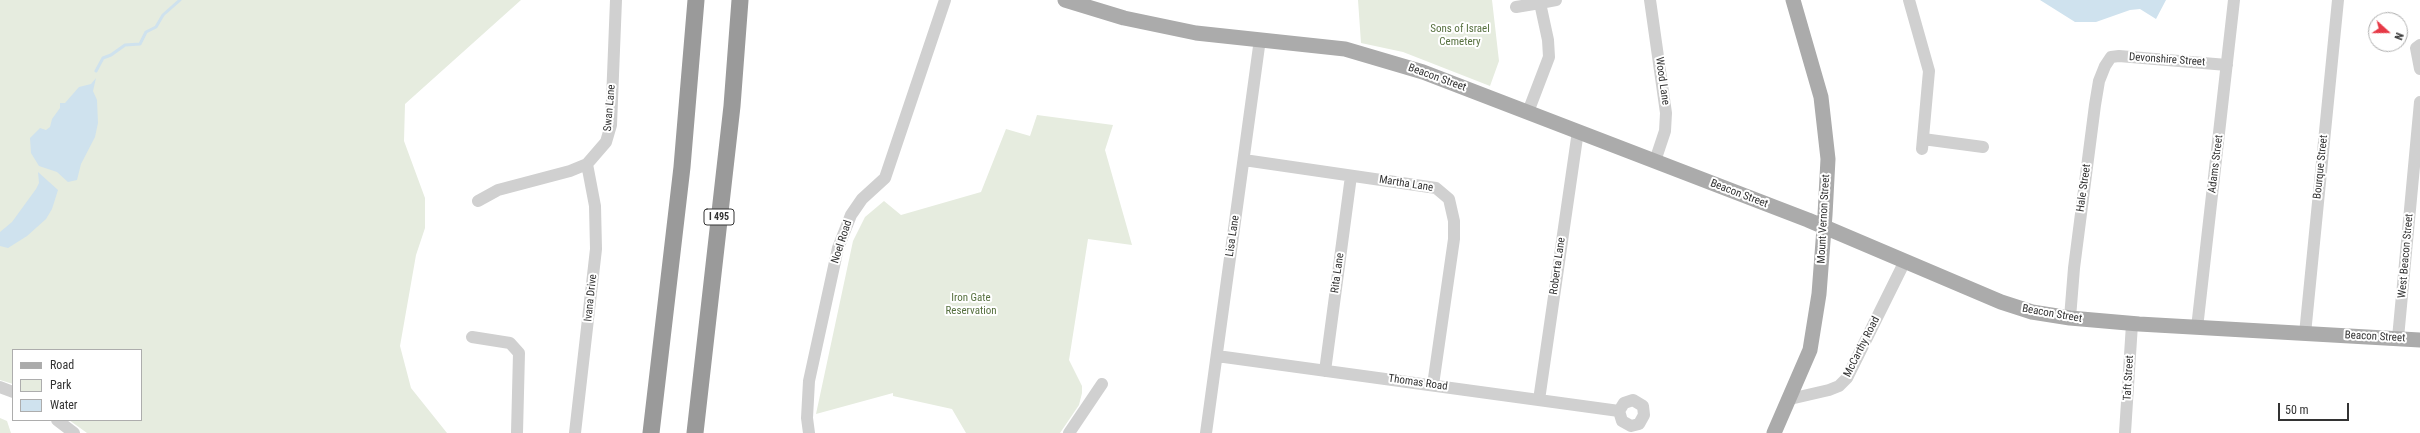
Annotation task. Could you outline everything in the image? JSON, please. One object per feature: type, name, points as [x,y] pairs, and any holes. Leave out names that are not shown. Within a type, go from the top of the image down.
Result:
[{"type":"highway","points":[[651,433],[682,167],[691,77],[696,0]]},
{"type":"highway","name":"I 495","points":[[695,433],[732,106],[740,0]]},
{"type":"main road","name":"Beacon Street","points":[[1065,0],[1124,18],[1196,33],[1260,38],[1345,49],[1423,72],[1824,227],[2016,308],[2070,318],[2132,324],[2420,340]]},
{"type":"main road","name":"Mount Vernon Street","points":[[1774,433],[1807,359],[1813,337],[1819,294],[1828,159],[1821,97],[1793,0]]},
{"type":"street","name":"Swan Lane","points":[[478,201],[491,192],[570,171],[587,164],[606,142],[611,125],[616,0]]},
{"type":"street","name":"Noel Road","points":[[809,433],[807,418],[809,381],[838,248],[851,215],[862,199],[885,178],[945,0]]},
{"type":"street","points":[[1516,7],[1556,0]]},
{"type":"street","name":"Wood Lane","points":[[1650,0],[1666,113],[1665,132],[1655,161]]},
{"type":"street","points":[[1909,0],[1929,70],[1922,144],[1983,147]]},
{"type":"street","name":"Adams Street","points":[[2197,328],[2234,0]]},
{"type":"street","name":"Bourque Street","points":[[2305,334],[2338,0]]},
{"type":"street","points":[[1528,112],[1549,57],[1549,46],[1540,3]]},
{"type":"street","name":"Lisa Lane","points":[[1206,433],[1260,38]]},
{"type":"street","points":[[2420,44],[2416,48],[2420,69]]},
{"type":"street","name":"Devonshire Street","points":[[2109,60],[2111,57],[2119,56],[2227,64]]},
{"type":"street","name":"Hale Street","points":[[2070,318],[2074,268],[2095,105],[2099,81],[2109,60]]},
{"type":"street","name":"West Beacon Street","points":[[2398,338],[2420,102]]},
{"type":"street","name":"Roberta Lane","points":[[1539,400],[1578,131]]},
{"type":"street","name":"Martha Lane","points":[[1244,160],[1436,188],[1449,199],[1454,221],[1454,239],[1433,386]]},
{"type":"street","name":"Ivana Drive","points":[[575,433],[596,249],[595,206],[587,164]]},
{"type":"street","name":"Rita Lane","points":[[1325,371],[1351,176]]},
{"type":"street","name":"McCarthy Road","points":[[1790,399],[1829,390],[1839,386],[1847,378],[1905,261]]},
{"type":"street","name":"Taft Street","points":[[2125,433],[2132,324]]},
{"type":"street","points":[[472,337],[510,343],[519,353],[517,433]]},
{"type":"street","name":"Thomas Road","points":[[1216,356],[1619,411]]},
{"type":"street","points":[[1069,433],[1102,384]]},
{"type":"street","points":[[0,387],[12,392]]},
{"type":"street","points":[[58,421],[74,433]]},
{"type":"green space","points":[[0,0],[521,0],[405,104],[404,141],[425,198],[425,228],[416,255],[400,346],[411,388],[447,433],[87,433],[70,421],[142,421],[142,349],[12,349],[12,384],[0,380]]},
{"type":"green space","name":"Sons of Israel Cemetery","points":[[1358,0],[1492,0],[1499,61],[1490,86],[1403,52],[1361,43]]},
{"type":"green space","name":"Iron Gate Reservation","points":[[1037,115],[1113,125],[1105,150],[1132,245],[1088,239],[1069,360],[1082,386],[1082,393],[1079,405],[1060,433],[966,433],[952,409],[893,396],[893,393],[816,414],[853,241],[865,217],[884,201],[901,215],[981,192],[1006,129],[1030,136]]},
{"type":"green space","points":[[0,418],[7,421],[11,433],[0,433]]},
{"type":"water","points":[[2040,0],[2166,0],[2156,19],[2140,9],[2130,10],[2096,22],[2075,22]]},
{"type":"water","points":[[96,78],[93,91],[97,100],[98,123],[95,137],[81,164],[77,180],[68,182],[57,172],[39,166],[31,153],[30,138],[40,128],[46,130],[50,127],[52,119],[60,108],[60,103],[65,103],[79,87],[91,84]]},
{"type":"water","points":[[38,172],[58,190],[52,209],[46,219],[27,236],[8,248],[0,246],[0,232],[12,222],[36,189],[39,183]]},
{"type":"waterway","points":[[96,71],[103,58],[111,55],[125,45],[140,44],[146,32],[156,27],[163,15],[180,0]]}]
